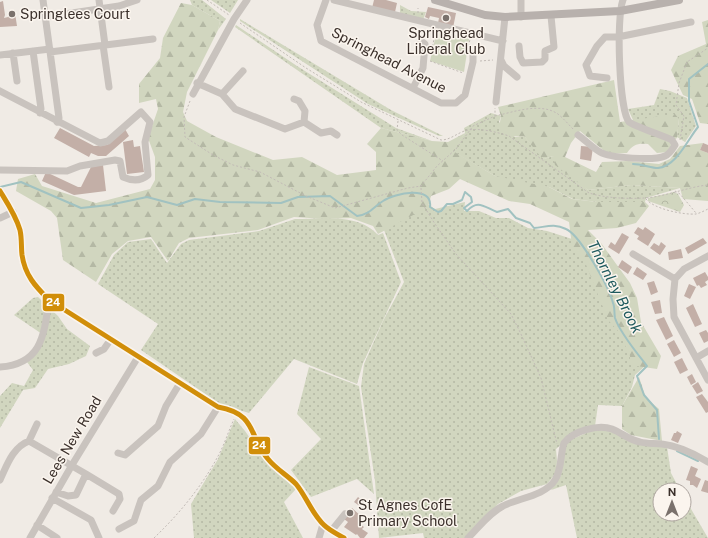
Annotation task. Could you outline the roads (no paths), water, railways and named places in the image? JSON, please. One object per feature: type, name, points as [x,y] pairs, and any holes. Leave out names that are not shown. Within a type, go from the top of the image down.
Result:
[{"type":"main road","points":[[435,0],[453,2],[485,15],[505,17],[550,16],[620,11],[679,0]]},
{"type":"street","points":[[43,0],[58,118],[57,122]]},
{"type":"street","points":[[99,0],[109,87]]},
{"type":"street","points":[[45,17],[119,6],[129,1],[137,0]]},
{"type":"street","points":[[193,94],[197,83],[234,19],[247,0]]},
{"type":"street","name":"Springhead Avenue","points":[[326,0],[317,26],[322,41],[441,103],[456,103],[465,95],[473,62],[470,54]]},
{"type":"street","points":[[334,0],[436,27],[503,41]]},
{"type":"street","points":[[521,0],[521,17]]},
{"type":"street","points":[[578,135],[601,153],[644,159],[664,157],[670,154],[675,145],[672,140],[630,122],[624,112],[618,37],[620,11],[623,0]]},
{"type":"street","points":[[519,46],[520,57],[523,63],[542,62],[545,59],[545,51],[554,47],[550,16]]},
{"type":"street","points":[[496,102],[505,17]]},
{"type":"street","points":[[607,78],[590,76],[586,65],[597,46],[605,37],[618,37],[691,22]]},
{"type":"street","points":[[0,55],[36,50],[104,45],[153,39]]},
{"type":"street","points":[[413,88],[424,66],[425,44],[421,41]]},
{"type":"street","points":[[36,50],[41,109],[40,113]]},
{"type":"street","points":[[16,53],[17,81]]},
{"type":"street","points":[[501,59],[504,66],[516,77]]},
{"type":"street","points":[[222,94],[243,71]]},
{"type":"street","points":[[197,83],[222,94],[235,109],[285,129],[304,122]]},
{"type":"street","points":[[0,91],[57,122],[100,143],[108,141],[141,112],[150,122],[145,142],[148,175],[143,179],[129,180],[123,177],[120,161],[115,160],[80,166],[67,171],[0,170]]},
{"type":"street","points":[[294,99],[299,101],[305,111],[304,122]]},
{"type":"street","points":[[304,122],[321,133],[331,131],[337,135]]},
{"type":"street","points":[[0,191],[13,212],[20,230],[23,260],[33,284],[49,300],[138,357],[218,407],[236,413],[246,419],[267,458],[299,488],[323,524],[344,538]]},
{"type":"street","points":[[0,218],[13,212]]},
{"type":"street","points":[[633,254],[675,278]]},
{"type":"street","points":[[708,256],[684,269],[675,278],[673,299],[674,317],[708,380]]},
{"type":"street","points":[[0,367],[12,366],[24,362],[38,348],[44,335],[49,300]]},
{"type":"street","points":[[96,353],[104,349],[111,339]]},
{"type":"street","points":[[696,358],[708,351]]},
{"type":"street","name":"Lees New Road","points":[[30,538],[52,498],[138,357]]},
{"type":"street","points":[[118,453],[125,455],[158,426],[166,406],[180,383]]},
{"type":"street","points":[[119,529],[134,521],[141,500],[158,486],[170,462],[201,434],[218,407]]},
{"type":"street","points":[[0,480],[16,448],[29,441],[37,424]]},
{"type":"street","points":[[468,538],[499,509],[543,490],[554,481],[559,470],[564,443],[578,432],[594,429],[611,429],[625,437],[640,442],[677,447],[708,462]]},
{"type":"street","points":[[29,441],[119,494],[120,499],[113,510]]},
{"type":"street","points":[[56,492],[68,496],[76,495],[86,474]]},
{"type":"street","points":[[52,498],[91,520],[99,538]]},
{"type":"street","points":[[332,530],[345,514]]},
{"type":"street","points":[[319,538],[323,524]]},
{"type":"street","points":[[37,526],[57,538]]},
{"type":"waterway","points":[[633,164],[658,168],[670,163],[681,152],[698,127],[689,101],[689,79],[708,64]]},
{"type":"waterway","name":"Thornley Brook","points":[[0,187],[21,182],[81,208],[109,205],[147,197],[177,205],[195,199],[220,202],[281,203],[298,197],[330,196],[357,216],[369,212],[380,203],[396,195],[412,193],[420,193],[426,196],[429,200],[430,207],[438,212],[441,211],[447,204],[453,204],[462,200],[465,192],[471,197],[472,202],[464,208],[467,211],[474,205],[485,206],[497,212],[508,209],[516,218],[530,223],[534,228],[550,226],[562,227],[572,233],[593,262],[614,305],[617,324],[629,343],[647,366],[637,376],[644,395],[657,410],[659,439]]},
{"type":"waterway","name":"Thornley Brook","points":[[677,451],[698,461]]},
{"type":"place","name":"Springlees Court","points":[[12,14]]},
{"type":"place","name":"Springhead Liberal Club","points":[[446,18]]},
{"type":"place","name":"St Agnes CofE Primary School","points":[[350,513]]}]
